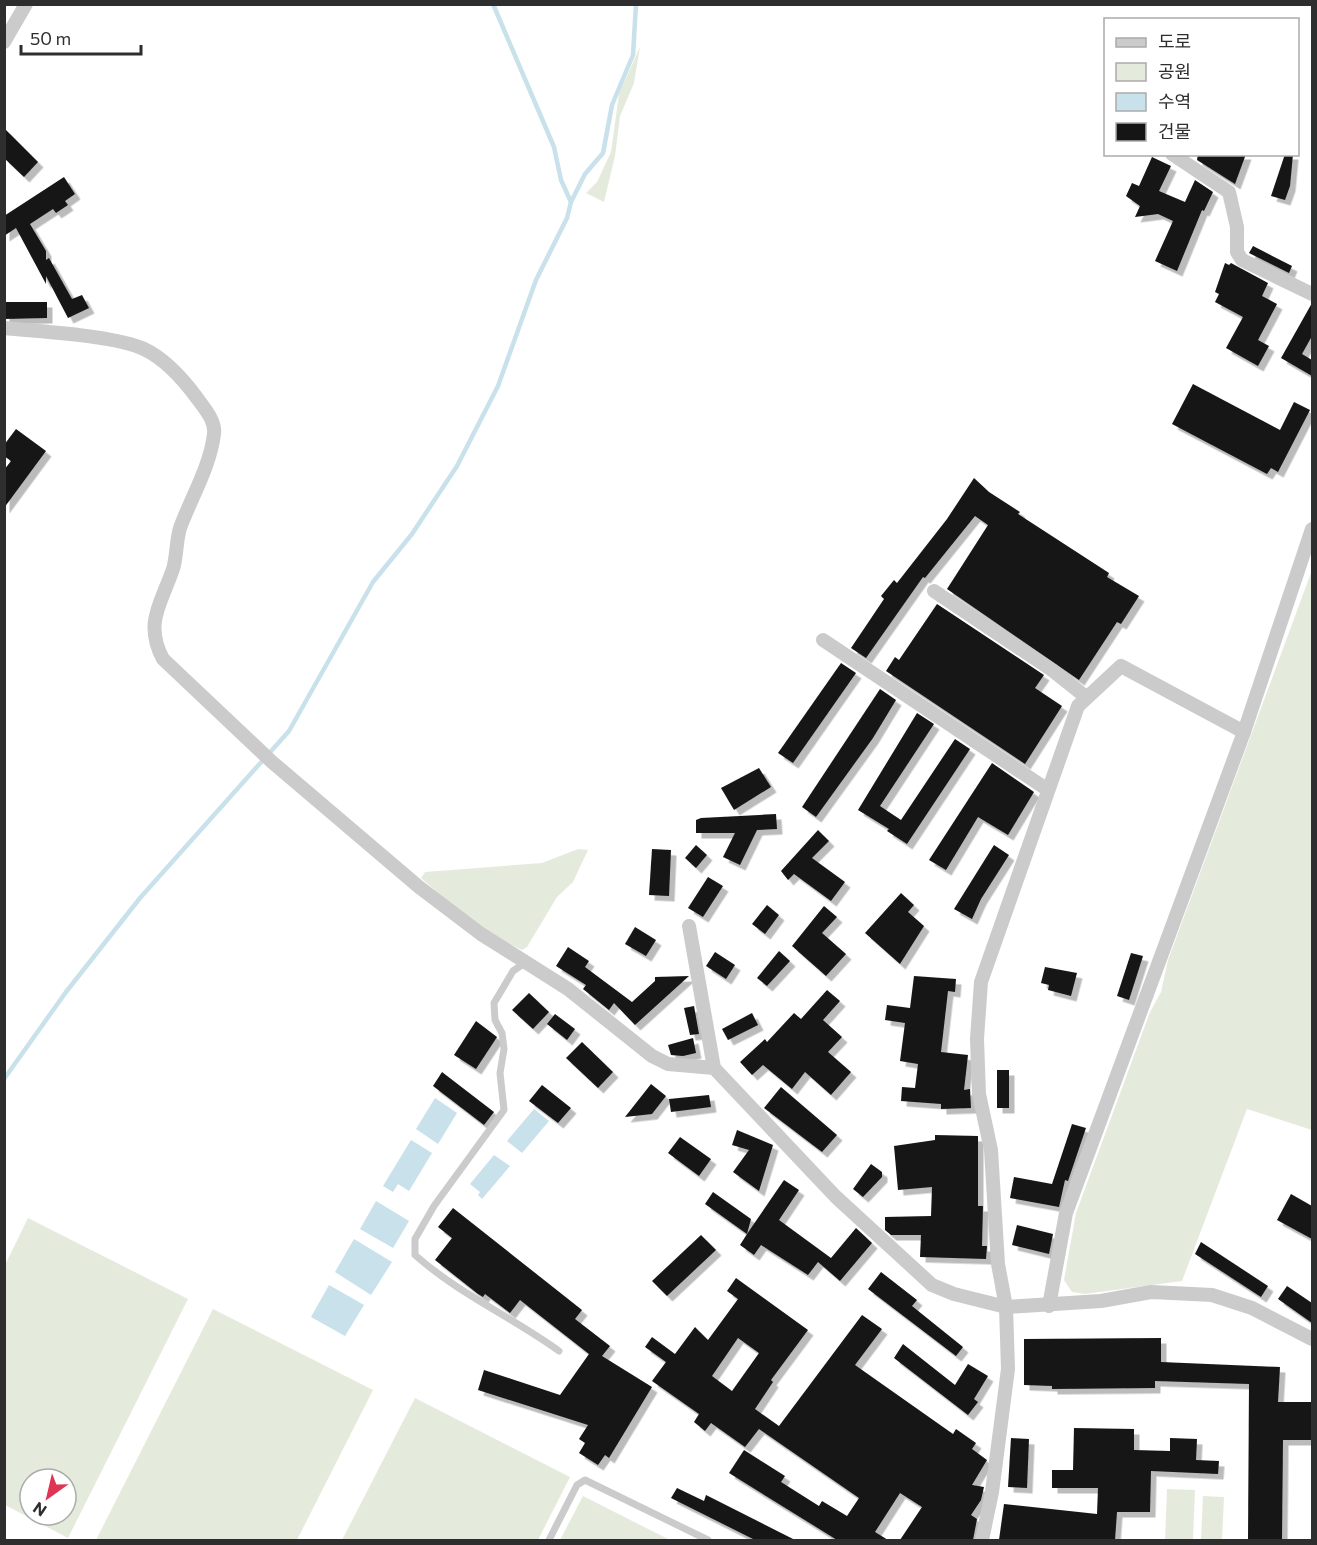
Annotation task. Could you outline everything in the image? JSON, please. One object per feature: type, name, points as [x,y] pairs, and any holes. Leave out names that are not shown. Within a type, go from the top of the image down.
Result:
[{"type":"street","points":[[4,42],[26,4]]},
{"type":"street","points":[[1175,156],[1229,192],[1237,227],[1237,252],[1242,260],[1312,294]]},
{"type":"street","points":[[4,328],[116,341],[144,349],[167,365],[188,385],[210,416],[215,432],[204,471],[180,530],[174,566],[154,620],[153,641],[163,659],[264,754],[419,887],[481,934],[568,990],[652,1056],[668,1064],[714,1068]]},
{"type":"street","points":[[1049,1306],[1066,1212],[1244,732],[1312,529]]},
{"type":"street","points":[[934,591],[1052,670],[1086,697]]},
{"type":"street","points":[[823,640],[1048,790]]},
{"type":"street","points":[[981,1540],[992,1492],[1008,1369],[1006,1307],[998,1264],[991,1150],[979,1094],[977,1039],[981,982],[1078,706],[1086,697],[1120,666],[1244,732]]},
{"type":"street","points":[[689,926],[714,1068],[836,1197],[932,1285],[954,1294],[1006,1307],[1101,1301],[1151,1292],[1212,1295],[1252,1308],[1312,1339]]},
{"type":"lane","points":[[526,962],[513,971],[494,1003],[495,1020],[502,1033],[504,1049],[500,1073],[504,1110],[434,1206],[416,1239],[416,1256],[482,1304],[526,1327],[559,1351]]},
{"type":"lane","points":[[549,1540],[577,1485],[585,1480],[708,1540]]},
{"type":"green space","points":[[640,47],[634,83],[620,116],[615,156],[604,202],[586,193],[597,182],[611,152],[619,94]]},
{"type":"green space","points":[[1312,570],[1312,1130],[1247,1109],[1182,1281],[1085,1294],[1072,1292],[1064,1280],[1076,1213],[1150,1012],[1161,992],[1168,960]]},
{"type":"green space","points":[[578,849],[588,850],[573,882],[557,897],[527,947],[522,950],[481,930],[421,878],[425,872],[542,863]]},
{"type":"green space","points":[[28,1218],[188,1299],[78,1518],[78,1467],[18,1467],[18,1512],[5,1505],[5,1265]]},
{"type":"green space","points":[[213,1309],[373,1390],[297,1540],[96,1540]]},
{"type":"green space","points":[[415,1398],[570,1477],[538,1540],[342,1540]]},
{"type":"green space","points":[[1167,1489],[1195,1490],[1193,1540],[1165,1540]]},
{"type":"green space","points":[[583,1496],[670,1540],[560,1540]]},
{"type":"green space","points":[[1203,1496],[1224,1497],[1222,1540],[1201,1540]]},
{"type":"green space","points":[[47,1527],[74,1527],[68,1538]]},
{"type":"water","points":[[435,1098],[457,1113],[438,1144],[416,1129]]},
{"type":"water","points":[[534,1109],[549,1121],[522,1153],[507,1141]]},
{"type":"water","points":[[411,1140],[432,1153],[409,1191],[398,1184],[393,1192],[383,1186]]},
{"type":"water","points":[[494,1155],[510,1166],[482,1199],[478,1195],[480,1192],[470,1184]]},
{"type":"water","points":[[376,1201],[409,1221],[393,1248],[360,1229]]},
{"type":"water","points":[[354,1239],[392,1262],[371,1295],[335,1272]]},
{"type":"water","points":[[329,1285],[364,1305],[345,1336],[311,1317]]},
{"type":"building","points":[[4,128],[38,162],[24,177],[4,158]]},
{"type":"building","points":[[1198,156],[1245,156],[1235,184],[1197,160]]},
{"type":"building","points":[[1284,156],[1293,156],[1290,186],[1285,200],[1271,196]]},
{"type":"building","points":[[1152,157],[1171,166],[1159,191],[1185,202],[1195,180],[1213,192],[1204,211],[1202,210],[1177,271],[1155,261],[1173,221],[1158,214],[1135,217],[1140,206],[1126,196],[1132,183],[1139,186]]},
{"type":"building","points":[[64,177],[75,194],[65,201],[68,205],[56,213],[53,209],[30,224],[46,251],[46,260],[49,258],[72,299],[82,295],[89,308],[68,318],[46,276],[46,284],[16,228],[4,236],[4,216]]},
{"type":"building","points":[[1253,246],[1292,266],[1289,273],[1249,253]]},
{"type":"building","points":[[1225,263],[1229,265],[1231,263],[1268,283],[1262,296],[1277,304],[1258,340],[1269,346],[1258,366],[1226,348],[1243,317],[1215,302],[1219,294],[1215,292]]},
{"type":"building","points":[[4,302],[47,302],[47,318],[4,319]]},
{"type":"building","points":[[1312,303],[1312,336],[1302,354],[1312,360],[1312,376],[1281,358]]},
{"type":"building","points":[[1193,384],[1280,430],[1294,402],[1310,410],[1278,472],[1271,468],[1267,474],[1172,424]]},
{"type":"building","points":[[16,429],[46,451],[4,508],[4,470],[11,461],[4,456],[4,445]]},
{"type":"building","points":[[974,478],[989,492],[1020,512],[1018,514],[1109,573],[1107,577],[1139,596],[1121,624],[1117,622],[1079,680],[947,589],[988,525],[975,516],[925,578],[923,577],[866,658],[851,648],[884,599],[881,596],[894,580],[897,583],[947,519]]},
{"type":"building","points":[[937,604],[1044,675],[1035,688],[1062,706],[1025,764],[886,671],[895,657],[899,660]]},
{"type":"building","points":[[841,663],[856,673],[793,763],[778,753]]},
{"type":"building","points":[[880,689],[896,700],[873,738],[816,817],[802,807]]},
{"type":"building","points":[[917,713],[934,724],[880,806],[901,820],[955,739],[970,749],[907,844],[887,831],[889,829],[858,810]]},
{"type":"building","points":[[992,763],[1034,792],[1008,835],[978,817],[946,870],[929,860]]},
{"type":"building","points":[[759,768],[771,787],[734,810],[721,788]]},
{"type":"building","points":[[776,814],[777,829],[757,830],[740,865],[723,857],[735,833],[696,833],[696,820],[701,818]]},
{"type":"building","points":[[818,830],[829,841],[812,858],[845,882],[831,901],[794,874],[788,880],[781,871]]},
{"type":"building","points":[[696,845],[707,855],[696,868],[685,858]]},
{"type":"building","points":[[994,845],[1009,855],[981,899],[972,919],[954,909]]},
{"type":"building","points":[[652,849],[671,850],[669,896],[649,895]]},
{"type":"building","points":[[708,877],[723,886],[703,917],[688,908]]},
{"type":"building","points":[[901,893],[914,905],[908,912],[924,926],[900,964],[865,933]]},
{"type":"building","points":[[767,905],[779,915],[765,934],[752,924]]},
{"type":"building","points":[[824,906],[837,917],[822,933],[846,954],[826,976],[792,946]]},
{"type":"building","points":[[635,927],[656,940],[646,956],[625,944]]},
{"type":"building","points":[[568,947],[589,961],[585,967],[632,1002],[655,981],[655,977],[689,976],[635,1025],[614,1003],[609,1010],[583,989],[586,985],[556,966]]},
{"type":"building","points":[[779,951],[790,961],[767,986],[757,978]]},
{"type":"building","points":[[715,952],[735,965],[726,979],[706,966]]},
{"type":"building","points":[[1131,953],[1143,956],[1129,1000],[1117,996]]},
{"type":"building","points":[[1045,967],[1077,973],[1071,996],[1048,990],[1049,985],[1041,983]]},
{"type":"building","points":[[914,976],[956,979],[955,992],[948,991],[941,1052],[968,1055],[964,1090],[970,1089],[971,1108],[941,1109],[941,1104],[901,1101],[902,1087],[915,1088],[918,1064],[900,1061],[905,1023],[885,1020],[887,1005],[910,1008]]},
{"type":"building","points":[[827,990],[840,1001],[823,1020],[842,1037],[828,1052],[851,1072],[831,1095],[805,1072],[792,1089],[763,1065],[752,1075],[740,1062],[765,1039],[767,1042],[794,1013],[801,1019]]},
{"type":"building","points":[[529,993],[549,1012],[533,1029],[512,1010]]},
{"type":"building","points":[[694,1006],[699,1034],[690,1035],[684,1008]]},
{"type":"building","points":[[752,1013],[758,1025],[728,1040],[722,1029]]},
{"type":"building","points":[[555,1014],[575,1029],[567,1040],[547,1024]]},
{"type":"building","points":[[476,1021],[497,1037],[476,1069],[454,1055]]},
{"type":"building","points":[[693,1038],[696,1053],[683,1056],[671,1055],[668,1045]]},
{"type":"building","points":[[582,1042],[613,1072],[598,1088],[566,1058]]},
{"type":"building","points":[[997,1070],[1009,1070],[1009,1108],[997,1108]]},
{"type":"building","points":[[442,1072],[494,1112],[484,1125],[433,1086]]},
{"type":"building","points":[[651,1084],[666,1096],[652,1114],[625,1117]]},
{"type":"building","points":[[542,1085],[571,1108],[558,1123],[529,1101]]},
{"type":"building","points":[[781,1087],[837,1135],[822,1152],[764,1108]]},
{"type":"building","points":[[709,1095],[711,1107],[671,1112],[669,1099]]},
{"type":"building","points":[[1072,1124],[1086,1128],[1068,1181],[1065,1180],[1059,1207],[1010,1198],[1014,1177],[1052,1184]]},
{"type":"building","points":[[737,1130],[773,1145],[759,1191],[733,1172],[749,1150],[732,1145]]},
{"type":"building","points":[[935,1135],[978,1136],[978,1206],[983,1206],[982,1246],[987,1246],[986,1259],[920,1257],[921,1235],[891,1235],[885,1230],[885,1217],[931,1216],[932,1187],[898,1190],[894,1146],[935,1140]]},
{"type":"building","points":[[680,1137],[711,1159],[699,1176],[668,1153]]},
{"type":"building","points":[[871,1164],[882,1172],[882,1177],[863,1197],[853,1189]]},
{"type":"building","points":[[784,1180],[799,1190],[779,1220],[831,1258],[856,1228],[872,1243],[840,1281],[818,1262],[808,1275],[761,1245],[754,1255],[740,1245]]},
{"type":"building","points":[[713,1192],[751,1219],[747,1234],[705,1204]]},
{"type":"building","points":[[1291,1194],[1312,1206],[1312,1239],[1277,1220]]},
{"type":"building","points":[[453,1208],[582,1310],[575,1319],[610,1346],[602,1356],[652,1387],[609,1458],[605,1455],[598,1465],[579,1453],[585,1443],[579,1439],[588,1425],[478,1390],[484,1370],[560,1395],[589,1354],[520,1300],[510,1313],[485,1294],[483,1297],[478,1294],[435,1260],[452,1238],[438,1227]]},
{"type":"building","points":[[1017,1225],[1053,1234],[1049,1254],[1012,1245]]},
{"type":"building","points":[[701,1235],[716,1250],[667,1296],[652,1281]]},
{"type":"building","points":[[1201,1242],[1268,1286],[1261,1297],[1195,1254]]},
{"type":"building","points":[[881,1272],[917,1300],[912,1306],[963,1347],[956,1356],[868,1289]]},
{"type":"building","points":[[736,1278],[808,1330],[771,1380],[773,1382],[755,1409],[779,1426],[862,1315],[882,1329],[855,1365],[953,1434],[956,1429],[976,1443],[972,1449],[987,1460],[972,1485],[984,1487],[981,1500],[971,1515],[977,1519],[973,1540],[900,1540],[922,1507],[900,1493],[875,1532],[888,1540],[837,1540],[729,1473],[744,1450],[785,1476],[781,1482],[819,1506],[822,1501],[847,1516],[859,1498],[759,1429],[745,1447],[711,1423],[705,1431],[694,1422],[699,1414],[652,1381],[666,1362],[645,1347],[652,1337],[675,1354],[695,1327],[708,1340],[738,1299],[727,1291]],"holes":[[[738,1338],[759,1353],[732,1391],[712,1376]]]},
{"type":"building","points":[[1287,1286],[1312,1303],[1312,1323],[1278,1299]]},
{"type":"building","points":[[1161,1338],[1161,1362],[1280,1367],[1278,1402],[1312,1402],[1312,1440],[1283,1440],[1282,1540],[1248,1540],[1249,1384],[1155,1381],[1155,1388],[1052,1389],[1052,1386],[1024,1385],[1024,1339]]},
{"type":"building","points":[[903,1344],[955,1385],[968,1364],[988,1376],[974,1399],[978,1402],[968,1415],[894,1358]]},
{"type":"building","points":[[1074,1428],[1134,1429],[1134,1450],[1170,1451],[1170,1438],[1197,1439],[1196,1460],[1219,1461],[1218,1474],[1151,1471],[1150,1512],[1117,1512],[1115,1540],[999,1540],[1004,1504],[1097,1514],[1098,1488],[1052,1488],[1052,1470],[1073,1470]]},
{"type":"building","points":[[1011,1438],[1029,1439],[1027,1488],[1008,1487]]},
{"type":"building","points":[[677,1488],[704,1501],[706,1495],[795,1540],[755,1540],[671,1498]]},
{"type":"waterway","points":[[493,4],[554,147],[561,180],[571,202]]},
{"type":"waterway","points":[[4,1079],[66,992],[140,898],[289,731],[373,582],[412,534],[457,466],[498,386],[536,280],[567,218],[571,202],[585,174],[603,153],[612,105],[633,55],[636,4]]}]
